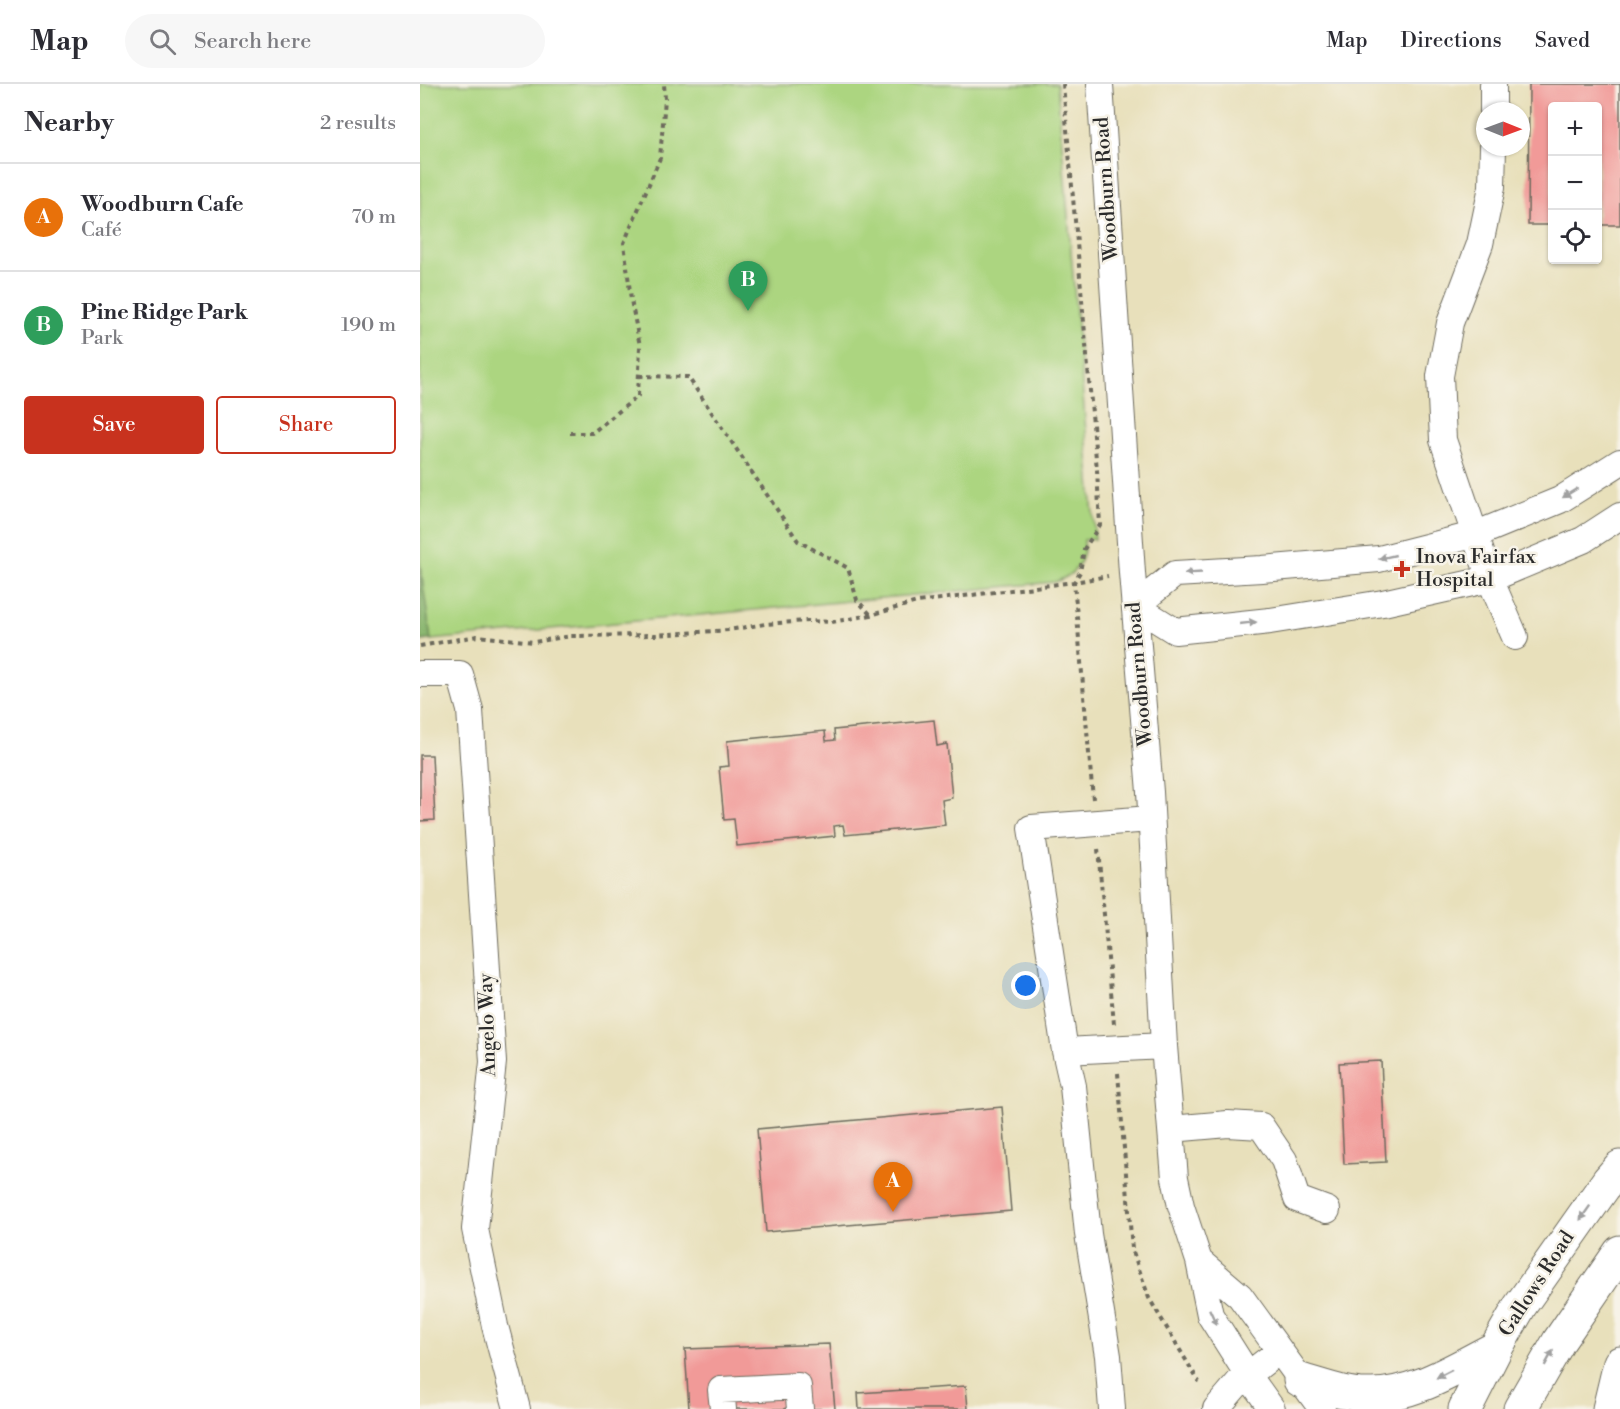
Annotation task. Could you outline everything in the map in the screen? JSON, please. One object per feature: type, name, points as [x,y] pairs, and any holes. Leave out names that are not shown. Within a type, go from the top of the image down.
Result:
[{"type":"main road","name":"Gallows Road","points":[[1465,1409],[1520,1306],[1553,1257],[1620,1167]]},
{"type":"main road","points":[[1521,1409],[1559,1341],[1620,1252]]},
{"type":"main road","points":[[1300,1380],[1349,1393],[1389,1395],[1434,1379],[1496,1348]]},
{"type":"main road","points":[[1609,1409],[1620,1363]]},
{"type":"street","name":"Woodburn Road","points":[[1100,84],[1151,819],[1164,1046],[1175,1178],[1181,1206],[1199,1261],[1210,1315],[1272,1409]]},
{"type":"street","points":[[1493,84],[1493,102]]},
{"type":"street","points":[[1493,156],[1492,187],[1482,233],[1450,323],[1440,376],[1443,440],[1477,534],[1490,579],[1515,637]]},
{"type":"street","points":[[1620,462],[1560,500],[1477,534],[1379,560],[1175,574],[1135,606],[1175,631],[1270,621],[1383,603],[1490,579],[1583,540],[1620,516]]},
{"type":"street","name":"Angelo Way","points":[[420,674],[460,674],[470,710],[493,1062],[475,1229],[495,1326],[517,1409]]},
{"type":"street","points":[[1112,1409],[1108,1356],[1088,1234],[1073,1086],[1065,1052],[1031,828],[1151,819]]},
{"type":"street","points":[[1065,1052],[1164,1046]]},
{"type":"street","points":[[1171,1129],[1228,1124],[1261,1126],[1284,1160],[1297,1199],[1327,1210]]},
{"type":"street","points":[[1199,1261],[1240,1296],[1322,1409]]},
{"type":"street","points":[[1216,1409],[1239,1382],[1279,1351]]},
{"type":"street","points":[[723,1409],[721,1390],[798,1386],[800,1409]]},
{"type":"path","points":[[570,433],[592,433],[638,396],[640,346],[631,300],[624,243],[660,158],[665,99],[664,84]]},
{"type":"path","points":[[1063,84],[1100,525],[1084,549],[1080,572],[1074,582],[1132,1249],[1149,1298],[1198,1382]]},
{"type":"path","points":[[639,376],[688,377],[798,541],[848,568],[857,600],[871,615]]},
{"type":"path","points":[[420,646],[477,636],[534,642],[571,636],[655,635],[729,630],[796,622],[832,622],[871,615],[917,602],[1094,578]]},
{"type":"green space","points":[[420,84],[1057,84],[1095,539],[1084,540],[1083,555],[1078,567],[1068,576],[1055,582],[420,641]]},
{"type":"green space","points":[[420,563],[431,640],[420,641]]},
{"type":"building","points":[[1529,84],[1620,84],[1620,225],[1602,225],[1602,102],[1548,102],[1548,225],[1528,225]]},
{"type":"building","points":[[934,720],[937,746],[947,744],[952,798],[942,800],[945,825],[845,835],[843,825],[834,826],[835,836],[737,846],[734,819],[724,820],[719,767],[729,766],[727,741],[825,731],[826,741],[835,740],[834,730]]},
{"type":"building","points":[[420,755],[432,755],[435,820],[420,821]]},
{"type":"building","points":[[1381,1061],[1386,1162],[1344,1164],[1339,1063]]},
{"type":"building","points":[[1002,1107],[1011,1211],[766,1232],[757,1129]]},
{"type":"building","points":[[829,1344],[835,1409],[689,1409],[685,1349]]},
{"type":"building","points":[[966,1386],[968,1409],[859,1409],[858,1393]]},
{"type":"place","name":"Pine Ridge Park","points":[[748,311]]},
{"type":"place","name":"Inova Fairfax Hospital","points":[[1402,569]]},
{"type":"place","name":"Woodburn Cafe","points":[[893,1212]]}]
